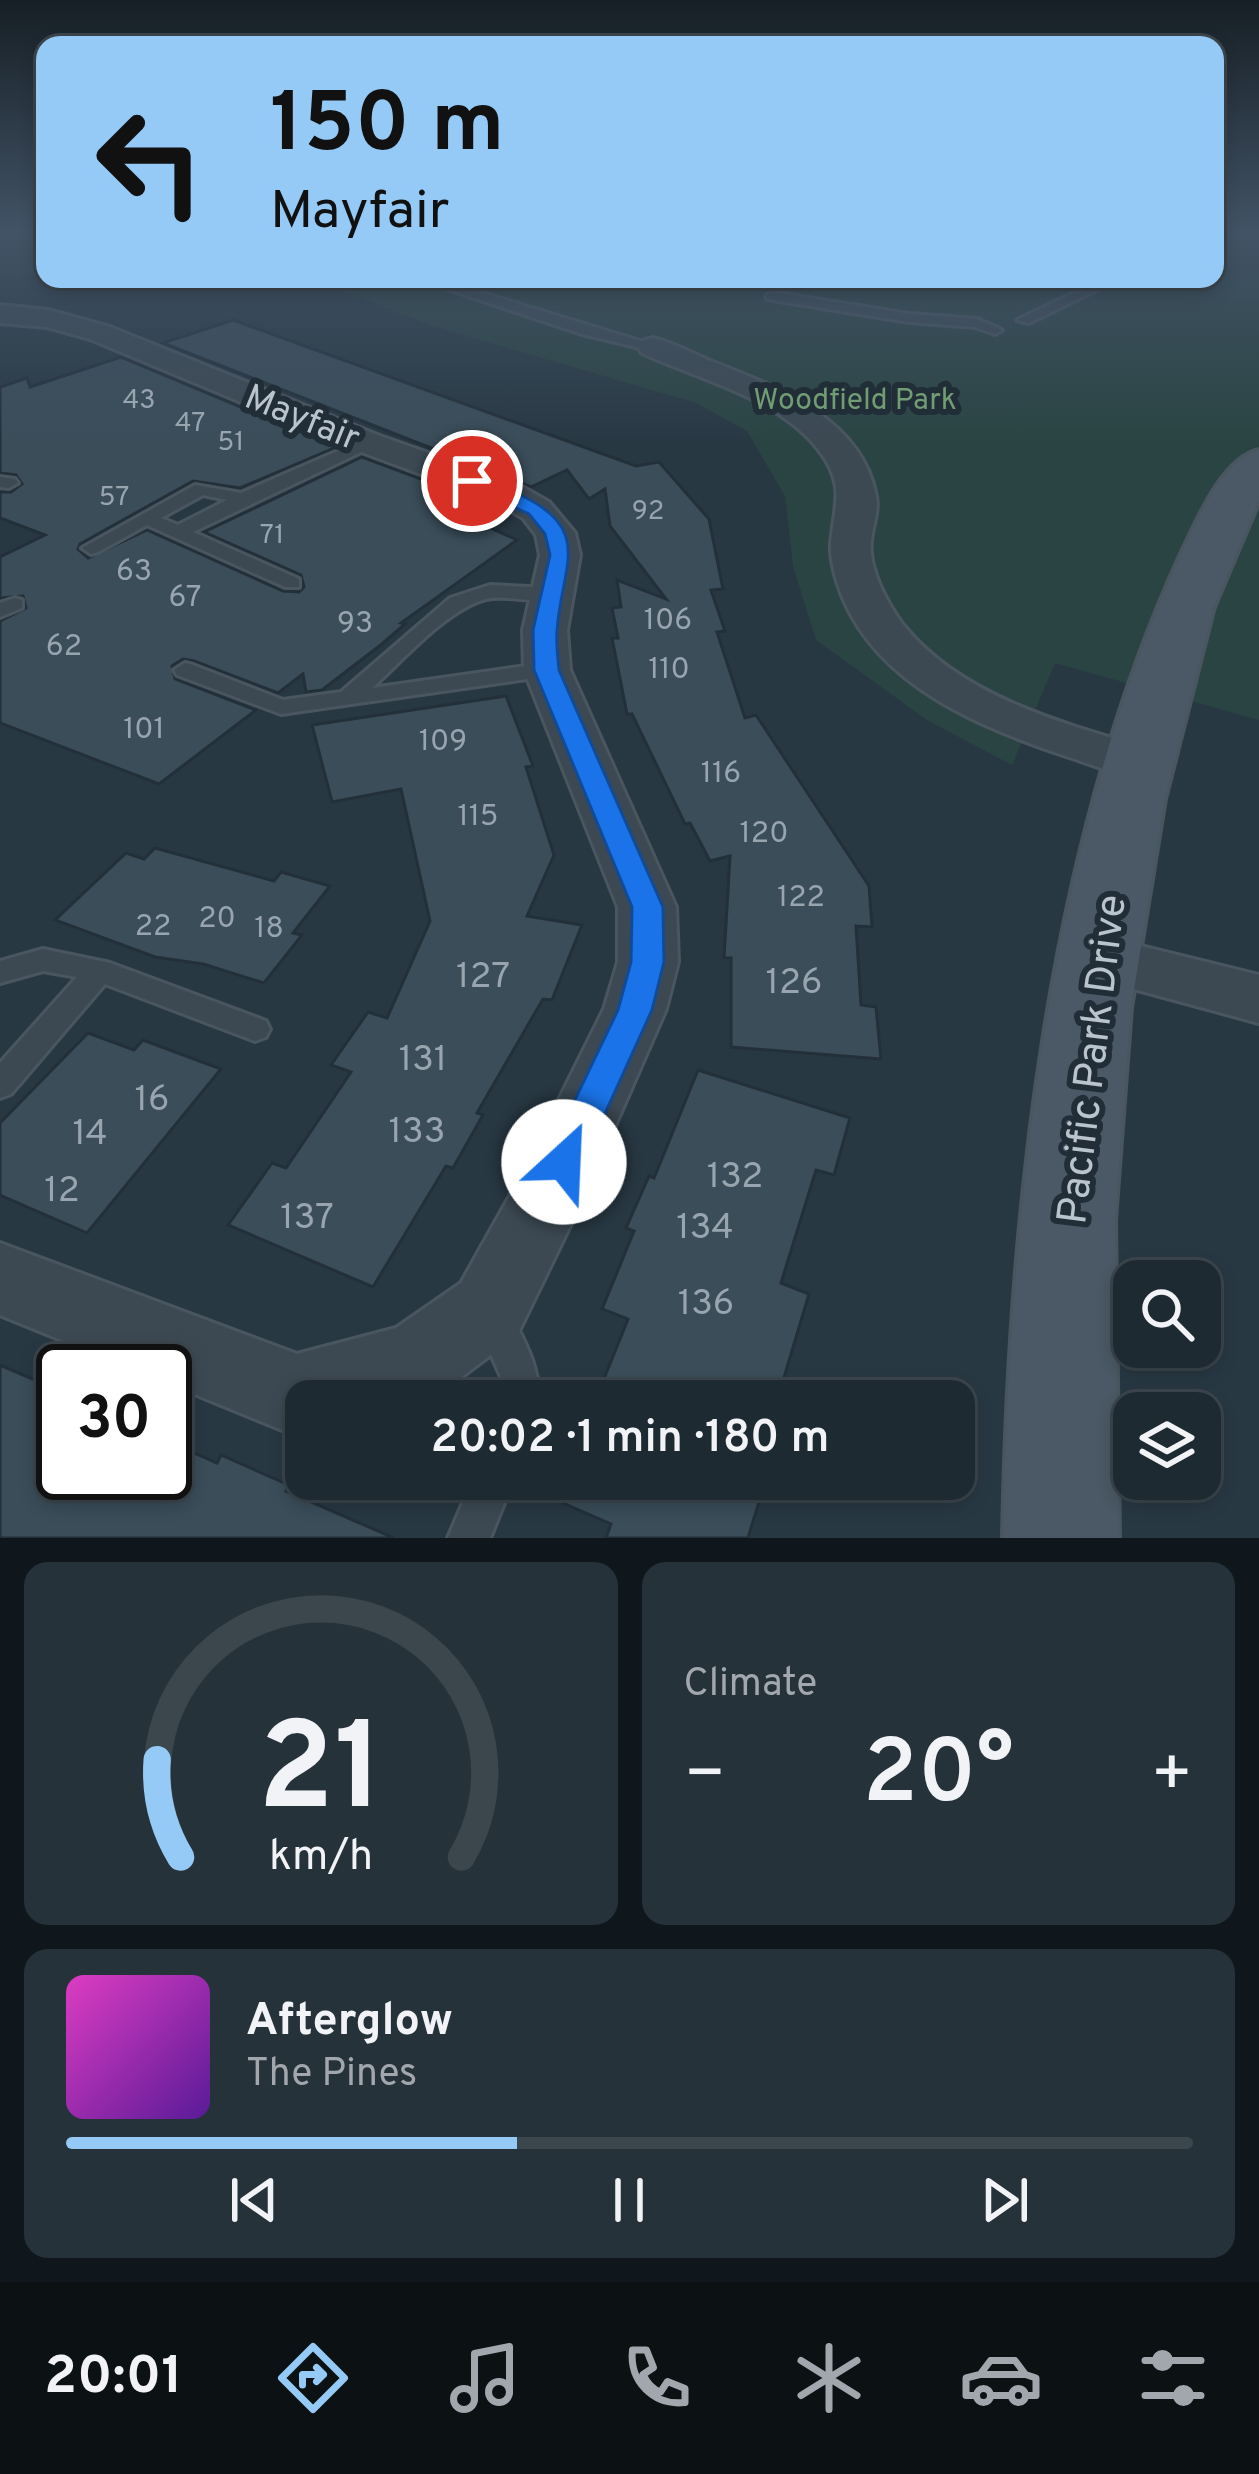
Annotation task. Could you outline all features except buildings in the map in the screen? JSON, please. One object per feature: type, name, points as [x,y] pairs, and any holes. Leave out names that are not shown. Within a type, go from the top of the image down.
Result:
[{"type":"main road","name":"Pacific Park Drive","points":[[1061,1538],[1057,1411],[1063,1270],[1096,956],[1143,747],[1179,626],[1223,526],[1259,464]]},
{"type":"street","name":"Mayfair","points":[[0,314],[100,333],[536,510],[555,532],[560,555],[545,630],[547,670],[647,907],[648,962],[635,1010],[547,1199],[489,1309],[415,1363],[297,1395],[0,1280]]},
{"type":"street","points":[[653,346],[768,398],[817,428],[848,466],[858,507],[850,550],[866,601],[905,652],[976,706],[1032,730],[1143,747]]},
{"type":"street","points":[[1096,956],[1259,999]]},
{"type":"lane","points":[[491,301],[653,346]]},
{"type":"lane","points":[[802,301],[909,318],[977,322],[995,330]]},
{"type":"lane","points":[[1024,320],[1066,301]]},
{"type":"lane","points":[[178,532],[368,443]]},
{"type":"lane","points":[[92,548],[201,488],[243,500]]},
{"type":"lane","points":[[146,518],[292,584]]},
{"type":"lane","points":[[343,702],[457,602],[490,591],[551,593]]},
{"type":"lane","points":[[185,670],[281,707],[547,670]]},
{"type":"lane","points":[[0,972],[43,960],[100,971],[255,1029]]},
{"type":"lane","points":[[0,1085],[100,971]]},
{"type":"lane","points":[[489,1309],[521,1380]]},
{"type":"lane","points":[[469,1538],[485,1500]]},
{"type":"green space","name":"Woodfield Park","points":[[368,301],[1259,301],[1259,720],[1055,663],[1012,765],[927,720],[816,640],[793,566],[785,496],[747,431],[696,403],[433,326]]},
{"type":"route","points":[[472,481],[536,510],[555,532],[560,555],[545,630],[547,670],[647,907],[648,962],[635,1010],[564,1162]]}]
